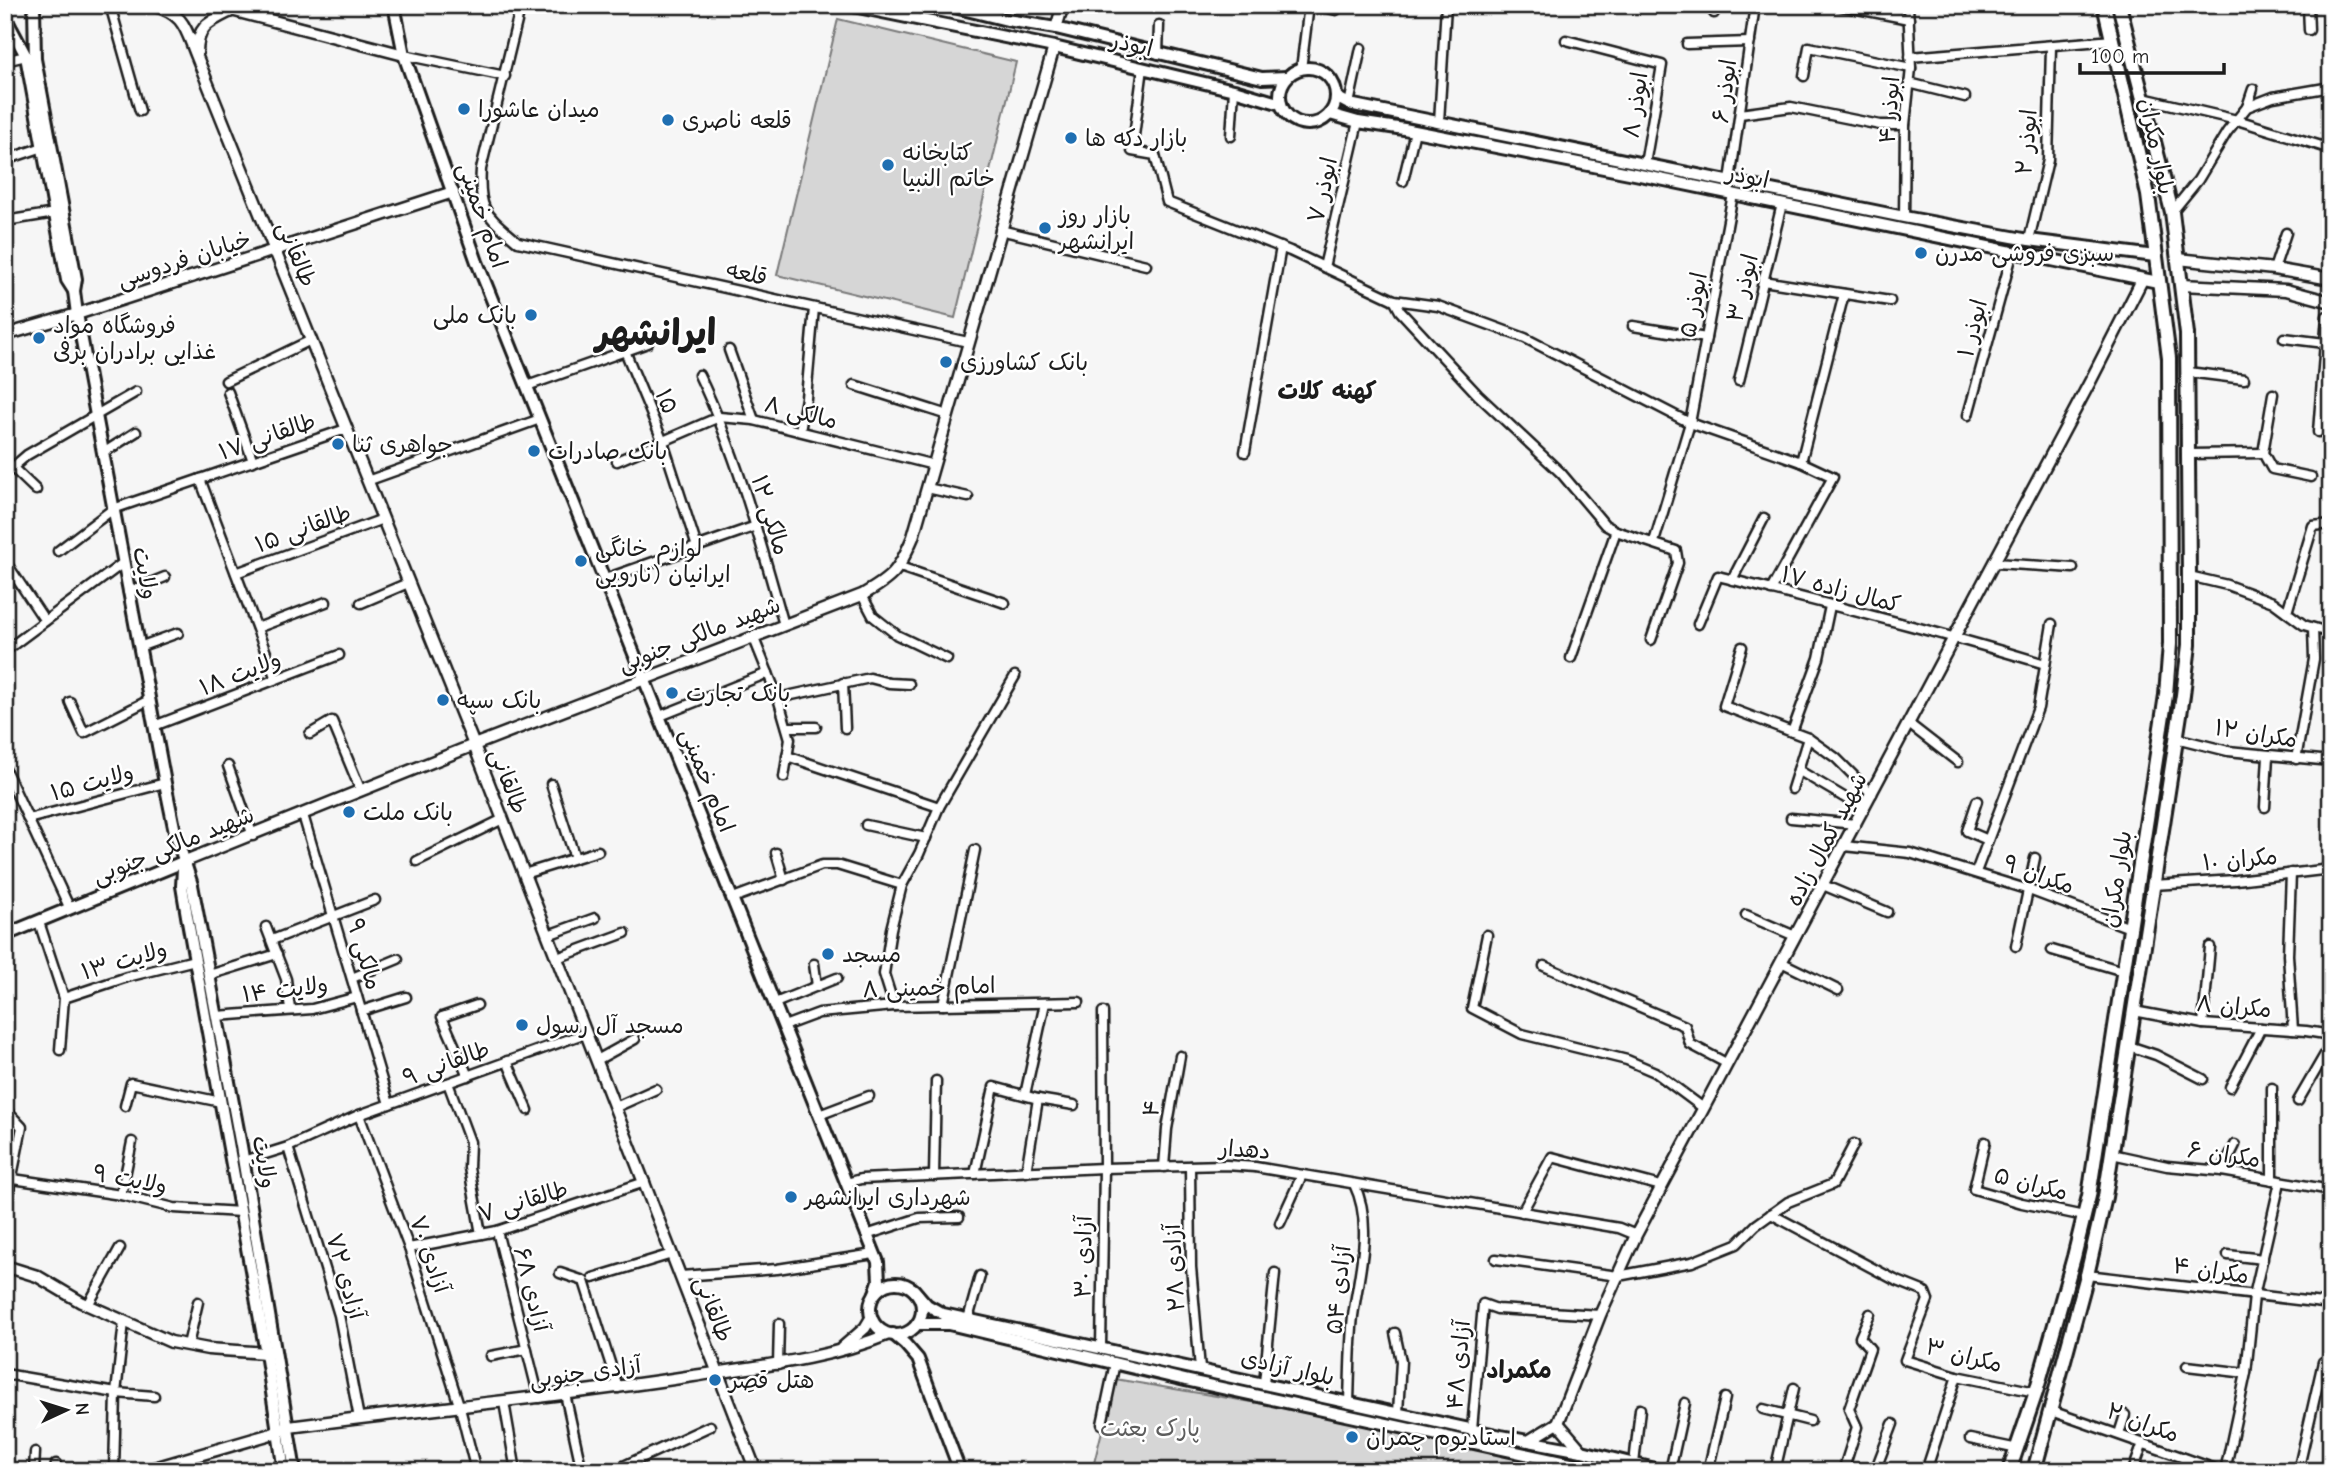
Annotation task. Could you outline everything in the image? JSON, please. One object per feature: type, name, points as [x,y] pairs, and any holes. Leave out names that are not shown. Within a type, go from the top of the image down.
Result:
[{"type":"main road","points":[[30,58],[34,5]]},
{"type":"main road","name":"امام خمینی","points":[[394,5],[404,55],[477,262],[876,1258],[879,1281],[875,1293]]},
{"type":"main road","name":"ابوذر","points":[[848,5],[880,9],[1054,47],[1234,90],[1281,104]]},
{"type":"main road","name":"ابوذر","points":[[946,5],[1007,20],[1056,28],[1262,78],[1287,77]]},
{"type":"main road","name":"بلوار مکران","points":[[2012,1469],[2084,1216],[2166,695],[2170,644],[2169,358],[2148,195],[2104,5]]},
{"type":"main road","name":"بلوار مکران","points":[[2034,1471],[2087,1275],[2105,1197],[2189,645],[2187,334],[2172,212],[2119,5]]},
{"type":"main road","name":"ولایت","points":[[5,17],[30,58],[76,279],[74,291],[77,314],[128,592],[165,783],[183,862],[192,886],[217,1016],[295,1471]]},
{"type":"main road","name":"ولایت","points":[[30,58],[67,280],[74,291]]},
{"type":"main road","points":[[1314,68],[1323,72],[1330,79],[1336,97],[1330,114],[1315,124],[1290,118],[1281,104],[1282,85],[1287,77],[1301,69],[1314,68]]},
{"type":"main road","name":"ابوذر","points":[[1336,97],[1349,104],[1904,217],[2029,240],[2155,256]]},
{"type":"main road","name":"ابوذر","points":[[1330,114],[1358,122],[1733,194],[2158,282]]},
{"type":"main road","points":[[1973,243],[1975,230]]},
{"type":"main road","points":[[2155,256],[2178,259]]},
{"type":"main road","points":[[2158,282],[2181,285]]},
{"type":"main road","name":"ولایت","points":[[183,862],[183,886],[195,960],[266,1353],[284,1471]]},
{"type":"main road","name":"شهید مالکی جنوبی","points":[[5,935],[183,862]]},
{"type":"main road","name":"بلوار آزادی","points":[[876,1258],[928,1305],[943,1314],[1583,1451],[1663,1471]]},
{"type":"main road","points":[[891,1334],[905,1333],[915,1326],[921,1317],[921,1302],[910,1287],[889,1283],[875,1293],[871,1301],[871,1318],[876,1325],[905,1344],[918,1359]]},
{"type":"main road","name":"بلوار آزادی","points":[[915,1326],[949,1324],[1603,1471]]},
{"type":"main road","points":[[915,1326],[913,1344],[960,1471]]},
{"type":"street","points":[[110,5],[140,111]]},
{"type":"street","name":"طالقانی","points":[[153,5],[174,13],[183,23],[197,57],[474,745],[646,1182],[756,1471]]},
{"type":"street","points":[[212,5],[404,55],[505,76],[521,5]]},
{"type":"street","points":[[1056,28],[1063,5]]},
{"type":"street","points":[[1301,69],[1309,5]]},
{"type":"street","points":[[1315,5],[1336,10]]},
{"type":"street","points":[[1439,122],[1446,5]]},
{"type":"street","name":"ابوذر ۶","points":[[1730,181],[1755,5]]},
{"type":"street","points":[[1837,5],[1909,19]]},
{"type":"street","name":"ابوذر ۴","points":[[1904,217],[1905,125],[1911,68],[1908,5]]},
{"type":"street","points":[[2308,5],[2309,30]]},
{"type":"street","points":[[197,57],[197,38],[202,29],[210,21],[231,11]]},
{"type":"street","points":[[1158,25],[1158,54]]},
{"type":"street","name":"ابوذر ۸","points":[[1566,40],[1662,65],[1646,163]]},
{"type":"street","points":[[1910,57],[2113,40]]},
{"type":"street","points":[[1687,44],[1750,42]]},
{"type":"street","name":"شهید مالکی جنوبی","points":[[183,862],[645,677],[862,595],[884,582],[900,567],[913,537],[1054,47]]},
{"type":"street","points":[[1804,76],[1809,47],[1911,68]]},
{"type":"street","name":"ابوذر ۲","points":[[2029,240],[2048,160],[2051,47]]},
{"type":"street","points":[[1349,104],[1362,48]]},
{"type":"street","points":[[5,61],[30,58]]},
{"type":"street","points":[[1143,68],[1132,151],[1155,155],[1167,202],[1281,247],[1394,300],[1438,306],[1525,338],[1690,423],[1801,462],[1833,477],[1771,590]]},
{"type":"street","name":"قلعه","points":[[505,76],[481,169],[479,193],[489,216],[518,242],[968,342]]},
{"type":"street","points":[[1909,83],[1965,97]]},
{"type":"street","points":[[2247,107],[2273,97],[2331,88]]},
{"type":"street","points":[[2172,212],[2198,180],[2247,107],[2253,89]]},
{"type":"street","points":[[1231,136],[1234,90]]},
{"type":"street","points":[[2143,98],[2237,120],[2331,149]]},
{"type":"street","points":[[1740,114],[1791,107],[1880,125],[1905,125]]},
{"type":"street","name":"ابوذر ۷","points":[[1324,267],[1358,122]]},
{"type":"street","points":[[1403,181],[1415,131]]},
{"type":"street","points":[[5,160],[43,147]]},
{"type":"street","name":"خیابان فردوسی","points":[[5,335],[453,192]]},
{"type":"street","name":"ابوذر ۵","points":[[1654,542],[1690,423],[1733,194]]},
{"type":"street","name":"ابوذر ۳","points":[[1739,380],[1782,204]]},
{"type":"street","points":[[5,221],[55,213]]},
{"type":"street","points":[[1000,230],[1146,265]]},
{"type":"street","points":[[2274,269],[2286,233]]},
{"type":"street","points":[[1245,452],[1281,247]]},
{"type":"street","name":"ابوذر ۱","points":[[1968,415],[2013,251]]},
{"type":"street","points":[[2178,259],[2274,269],[2331,279]]},
{"type":"street","name":"شهید کمال زاده","points":[[1558,1423],[1600,1315],[1636,1235],[1702,1107],[1909,724],[2141,280]]},
{"type":"street","points":[[1763,281],[1889,301]]},
{"type":"street","points":[[2181,285],[2286,290],[2331,302]]},
{"type":"street","points":[[1801,462],[1844,294]]},
{"type":"street","points":[[1394,300],[1400,311],[1478,395],[1561,473],[1605,525],[1676,551],[1678,564],[1651,640]]},
{"type":"street","points":[[800,431],[809,372],[814,308]]},
{"type":"street","points":[[2319,432],[2327,316]]},
{"type":"street","points":[[1633,326],[1706,338]]},
{"type":"street","points":[[2284,338],[2325,343]]},
{"type":"street","points":[[226,381],[311,340]]},
{"type":"street","points":[[527,386],[648,343]]},
{"type":"street","points":[[729,350],[754,420]]},
{"type":"street","name":"۱۵","points":[[625,351],[663,442],[697,547]]},
{"type":"street","points":[[2188,372],[2244,379]]},
{"type":"street","name":"مالکی ۱۲","points":[[699,375],[719,417],[756,526],[783,625]]},
{"type":"street","points":[[854,385],[948,415]]},
{"type":"street","points":[[5,474],[27,455],[136,392]]},
{"type":"street","points":[[228,392],[253,461]]},
{"type":"street","points":[[2273,394],[2263,453],[2272,469],[2311,477]]},
{"type":"street","points":[[2320,412],[2331,414]]},
{"type":"street","name":"مالکی ۸","points":[[617,461],[719,417],[754,420],[934,465]]},
{"type":"street","points":[[367,481],[540,419]]},
{"type":"street","name":"طالقانی ۱۷","points":[[58,551],[113,509],[346,429]]},
{"type":"street","points":[[103,453],[136,432]]},
{"type":"street","points":[[2189,454],[2263,453]]},
{"type":"street","points":[[13,468],[36,490]]},
{"type":"street","points":[[200,479],[276,679]]},
{"type":"street","points":[[927,488],[968,497]]},
{"type":"street","points":[[1732,580],[1764,518]]},
{"type":"street","name":"طالقانی ۱۵","points":[[236,573],[383,519]]},
{"type":"street","points":[[2287,612],[2314,526],[2331,524]]},
{"type":"street","points":[[605,579],[756,526]]},
{"type":"street","points":[[1571,657],[1616,531]]},
{"type":"street","points":[[5,561],[45,621]]},
{"type":"street","points":[[5,651],[123,563]]},
{"type":"street","points":[[1994,563],[2073,568]]},
{"type":"street","points":[[900,567],[1005,603]]},
{"type":"street","name":"کمال زاده ۱۷","points":[[1698,624],[1718,576],[1955,637],[2045,664]]},
{"type":"street","points":[[2189,576],[2227,585],[2273,602],[2304,625],[2331,632]]},
{"type":"street","points":[[128,592],[166,577]]},
{"type":"street","points":[[361,603],[408,583]]},
{"type":"street","points":[[862,595],[873,617],[897,635],[947,659]]},
{"type":"street","points":[[257,628],[326,602]]},
{"type":"street","points":[[1792,732],[1819,658],[1830,606]]},
{"type":"street","points":[[1976,872],[2038,708],[2052,624]]},
{"type":"street","points":[[2296,759],[2314,659],[2314,628]]},
{"type":"street","points":[[139,647],[178,633]]},
{"type":"street","points":[[753,636],[778,698],[790,739],[784,776]]},
{"type":"street","points":[[1742,647],[1724,706],[1808,738],[1836,758],[1871,794]]},
{"type":"street","name":"ولایت ۱۸","points":[[154,726],[339,655]]},
{"type":"street","points":[[660,716],[768,673]]},
{"type":"street","points":[[894,1006],[884,974],[902,885],[939,807],[1015,676]]},
{"type":"street","points":[[778,698],[870,678],[909,684]]},
{"type":"street","points":[[843,683],[845,728]]},
{"type":"street","points":[[70,702],[84,733],[149,699]]},
{"type":"street","points":[[310,734],[332,721],[361,791]]},
{"type":"street","points":[[1909,724],[1958,762]]},
{"type":"street","points":[[787,727],[816,727]]},
{"type":"street","points":[[1792,789],[1808,738]]},
{"type":"street","name":"مکران ۱۲","points":[[2176,738],[2228,751],[2331,761]]},
{"type":"street","points":[[788,756],[939,807]]},
{"type":"street","points":[[2264,807],[2268,756]]},
{"type":"street","points":[[228,766],[253,835]]},
{"type":"street","points":[[5,769],[71,909]]},
{"type":"street","points":[[1798,770],[1864,809]]},
{"type":"street","name":"ولایت ۱۵","points":[[29,819],[165,783]]},
{"type":"street","points":[[551,784],[575,858]]},
{"type":"street","points":[[1977,801],[1967,831],[1988,840]]},
{"type":"street","name":"مالکی ۹","points":[[303,815],[389,1104]]},
{"type":"street","points":[[1791,818],[1856,824]]},
{"type":"street","points":[[417,860],[503,819]]},
{"type":"street","points":[[866,825],[926,838]]},
{"type":"street","name":"مکران ۹","points":[[1844,846],[1910,853],[2029,890],[2130,928]]},
{"type":"street","points":[[943,1005],[975,850]]},
{"type":"street","points":[[524,874],[598,851]]},
{"type":"street","points":[[776,853],[783,880]]},
{"type":"street","points":[[2016,946],[2035,858]]},
{"type":"street","points":[[733,898],[822,865],[837,865],[902,885]]},
{"type":"street","name":"مکران ۱۰","points":[[2153,885],[2236,880],[2331,869]]},
{"type":"street","points":[[2291,873],[2288,955],[2293,1030]]},
{"type":"street","points":[[1823,885],[1887,912]]},
{"type":"street","points":[[272,940],[375,900]]},
{"type":"street","points":[[1746,915],[1795,936]]},
{"type":"street","points":[[548,935],[594,918]]},
{"type":"street","points":[[39,922],[64,998],[60,1050]]},
{"type":"street","points":[[267,927],[286,979],[290,1009]]},
{"type":"street","points":[[557,958],[625,933]]},
{"type":"street","points":[[1487,935],[1472,1008],[1522,1034],[1627,1060],[1655,1072],[1702,1107]]},
{"type":"street","points":[[2203,1024],[2210,947]]},
{"type":"street","points":[[2052,950],[2123,971]]},
{"type":"street","points":[[209,975],[277,954]]},
{"type":"street","points":[[352,978],[398,959]]},
{"type":"street","name":"ولایت ۱۳","points":[[64,998],[127,976],[195,960]]},
{"type":"street","points":[[1782,962],[1838,990]]},
{"type":"street","points":[[814,964],[817,986]]},
{"type":"street","points":[[1544,966],[1685,1026],[1690,1044],[1726,1063]]},
{"type":"street","points":[[775,1003],[837,978]]},
{"type":"street","name":"ولایت ۱۴","points":[[217,1016],[312,1009],[357,997]]},
{"type":"street","points":[[361,1011],[406,997]]},
{"type":"street","name":"امام خمینی ۸","points":[[784,1026],[819,1013],[894,1006],[1079,1002]]},
{"type":"street","points":[[1025,1096],[1045,1003]]},
{"type":"street","points":[[468,1076],[442,1017],[477,1005]]},
{"type":"street","name":"مکران ۸","points":[[2134,1011],[2203,1024],[2331,1035]]},
{"type":"street","name":"آزادی ۳۰","points":[[1101,1347],[1103,1012]]},
{"type":"street","points":[[2230,1087],[2261,1028]]},
{"type":"street","name":"طالقانی ۹","points":[[243,1161],[288,1147],[359,1115],[586,1033]]},
{"type":"street","points":[[597,1060],[635,1039]]},
{"type":"street","points":[[2298,1101],[2331,1044]]},
{"type":"street","points":[[2129,1046],[2156,1055],[2203,1079]]},
{"type":"street","name":"۴","points":[[1164,1167],[1167,1129],[1180,1056]]},
{"type":"street","points":[[507,1061],[528,1110]]},
{"type":"street","points":[[934,1176],[936,1081]]},
{"type":"street","points":[[125,1106],[131,1083],[221,1102]]},
{"type":"street","points":[[448,1083],[470,1142],[469,1168],[481,1234]]},
{"type":"street","points":[[975,1174],[994,1087],[1074,1105]]},
{"type":"street","points":[[2223,1471],[2246,1373],[2254,1296],[2276,1181],[2272,1088]]},
{"type":"street","points":[[616,1107],[656,1089]]},
{"type":"street","points":[[820,1115],[869,1096]]},
{"type":"street","points":[[1026,1172],[1038,1099]]},
{"type":"street","points":[[5,1109],[22,1127],[5,1211]]},
{"type":"street","name":"آزادی ۷۰","points":[[359,1115],[409,1248],[460,1408],[476,1471]]},
{"type":"street","points":[[121,1195],[132,1142]]},
{"type":"street","name":"مکران ۵","points":[[1985,1142],[1974,1189],[2022,1203],[2084,1216]]},
{"type":"street","points":[[1496,1259],[1618,1276],[1692,1262],[1737,1244],[1756,1225],[1788,1202],[1833,1184],[1854,1144]]},
{"type":"street","points":[[2222,1171],[2235,1144]]},
{"type":"street","name":"آزادی ۷۲","points":[[288,1147],[339,1315],[359,1418]]},
{"type":"street","name":"مکران ۶","points":[[2112,1154],[2167,1166],[2222,1171],[2331,1190]]},
{"type":"street","points":[[1522,1212],[1552,1157],[1661,1186]]},
{"type":"street","name":"آزادی ۲۸","points":[[1190,1166],[1191,1267],[1200,1369]]},
{"type":"street","name":"دهدار","points":[[846,1183],[861,1179],[1104,1168],[1255,1167],[1619,1228],[1636,1235]]},
{"type":"street","points":[[1280,1223],[1303,1175]]},
{"type":"street","name":"ولایت ۹","points":[[13,1179],[121,1195],[174,1208],[241,1212]]},
{"type":"street","name":"طالقانی ۷","points":[[409,1248],[497,1231],[646,1182]]},
{"type":"street","name":"آزادی ۵۴","points":[[1349,1402],[1353,1319],[1365,1223],[1362,1201],[1354,1184]]},
{"type":"street","name":"مکران ۳","points":[[1771,1214],[1895,1280],[1925,1292],[1928,1300],[1905,1360],[1957,1376],[2036,1392]]},
{"type":"street","points":[[866,1235],[919,1218],[959,1217]]},
{"type":"street","name":"آزادی ۶۸","points":[[497,1231],[540,1398]]},
{"type":"street","points":[[88,1305],[120,1248]]},
{"type":"street","points":[[593,1278],[672,1254]]},
{"type":"street","points":[[2228,1255],[2263,1259]]},
{"type":"street","points":[[681,1276],[876,1258]]},
{"type":"street","points":[[5,1266],[37,1276],[88,1305],[171,1342],[266,1353]]},
{"type":"street","points":[[560,1273],[584,1281],[618,1388]]},
{"type":"street","points":[[1264,1383],[1275,1273]]},
{"type":"street","name":"مکران ۴","points":[[2087,1275],[2331,1304]]},
{"type":"street","points":[[968,1319],[980,1276]]},
{"type":"street","points":[[188,1345],[198,1302]]},
{"type":"street","name":"آزادی ۴۸","points":[[1472,1429],[1483,1304],[1497,1309],[1600,1315]]},
{"type":"street","points":[[1843,1471],[1857,1427],[1849,1409],[1870,1349],[1860,1337],[1870,1314]]},
{"type":"street","name":"آزادی جنوبی","points":[[289,1427],[540,1398],[778,1365],[836,1352],[853,1340],[871,1318]]},
{"type":"street","points":[[114,1471],[116,1393],[124,1322]]},
{"type":"street","points":[[778,1365],[779,1324]]},
{"type":"street","points":[[1395,1333],[1401,1362],[1398,1413]]},
{"type":"street","points":[[836,1352],[891,1334]]},
{"type":"street","points":[[491,1356],[527,1349]]},
{"type":"street","points":[[2298,1471],[2323,1362]]},
{"type":"street","points":[[1102,1424],[1115,1363]]},
{"type":"street","points":[[2187,1366],[2246,1373]]},
{"type":"street","points":[[5,1374],[116,1393],[154,1396]]},
{"type":"street","points":[[1926,1471],[1957,1376]]},
{"type":"street","points":[[1775,1471],[1794,1388]]},
{"type":"street","points":[[565,1394],[582,1471]]},
{"type":"street","points":[[1708,1471],[1725,1398]]},
{"type":"street","points":[[504,1402],[516,1471]]},
{"type":"street","points":[[1670,1471],[1685,1403]]},
{"type":"street","points":[[1634,1464],[1640,1409]]},
{"type":"street","points":[[1763,1409],[1810,1421]]},
{"type":"street","name":"مکران ۲","points":[[2051,1411],[2223,1471]]},
{"type":"street","points":[[2119,1434],[2125,1415]]},
{"type":"street","points":[[1530,1440],[1558,1423],[1583,1451]]},
{"type":"street","points":[[1875,1471],[1893,1424]]},
{"type":"street","points":[[612,1471],[710,1426]]},
{"type":"street","points":[[144,1471],[278,1433],[289,1427]]},
{"type":"street","points":[[1970,1439],[2018,1449]]},
{"type":"street","points":[[2133,1471],[2143,1443]]},
{"type":"street","points":[[34,1471],[35,1452]]},
{"type":"street","points":[[2181,1471],[2186,1459]]},
{"type":"green space","points":[[838,19],[1016,62],[955,318],[777,275]]},
{"type":"green space","name":"پارک بعثت","points":[[1115,1379],[1288,1408],[1584,1471],[1092,1471]]},
{"type":"place","name":"میدان عاشورا","points":[[464,109]]},
{"type":"place","name":"قلعه ناصری","points":[[668,120]]},
{"type":"place","name":"بازار دکه ها","points":[[1071,138]]},
{"type":"place","name":"کتابخانه خاتم النبیا","points":[[888,165]]},
{"type":"place","name":"بازار روز ایرانشهر","points":[[1045,228]]},
{"type":"place","name":"سبزی فروشی مدرن","points":[[1921,253]]},
{"type":"place","name":"بانک ملی","points":[[531,315]]},
{"type":"place","name":"فروشگاه مواد غذایی برادران برفی","points":[[39,338]]},
{"type":"place","name":"بانک کشاورزی","points":[[946,362]]},
{"type":"place","name":"جواهری ثنا","points":[[338,444]]},
{"type":"place","name":"بانک صادرات","points":[[534,451]]},
{"type":"place","name":"لوازم خانگی ایرانیان (نارویی","points":[[581,561]]},
{"type":"place","name":"بانک تجارت","points":[[672,693]]},
{"type":"place","name":"بانک سپه","points":[[443,700]]},
{"type":"place","name":"بانک ملت","points":[[349,812]]},
{"type":"place","name":"مسجد","points":[[828,954]]},
{"type":"place","name":"مسجد آل رسول","points":[[522,1025]]},
{"type":"place","name":"شهرداری ایرانشهر","points":[[791,1197]]},
{"type":"place","name":"هتل قصِر","points":[[715,1380]]},
{"type":"place","name":"استادیوم چمران","points":[[1352,1437]]},
{"type":"district","name":"ایرانشهر","points":[[656,332]]},
{"type":"district","name":"کهنه کلات","points":[[1327,391]]},
{"type":"district","name":"مکمراد","points":[[1519,1370]]}]
